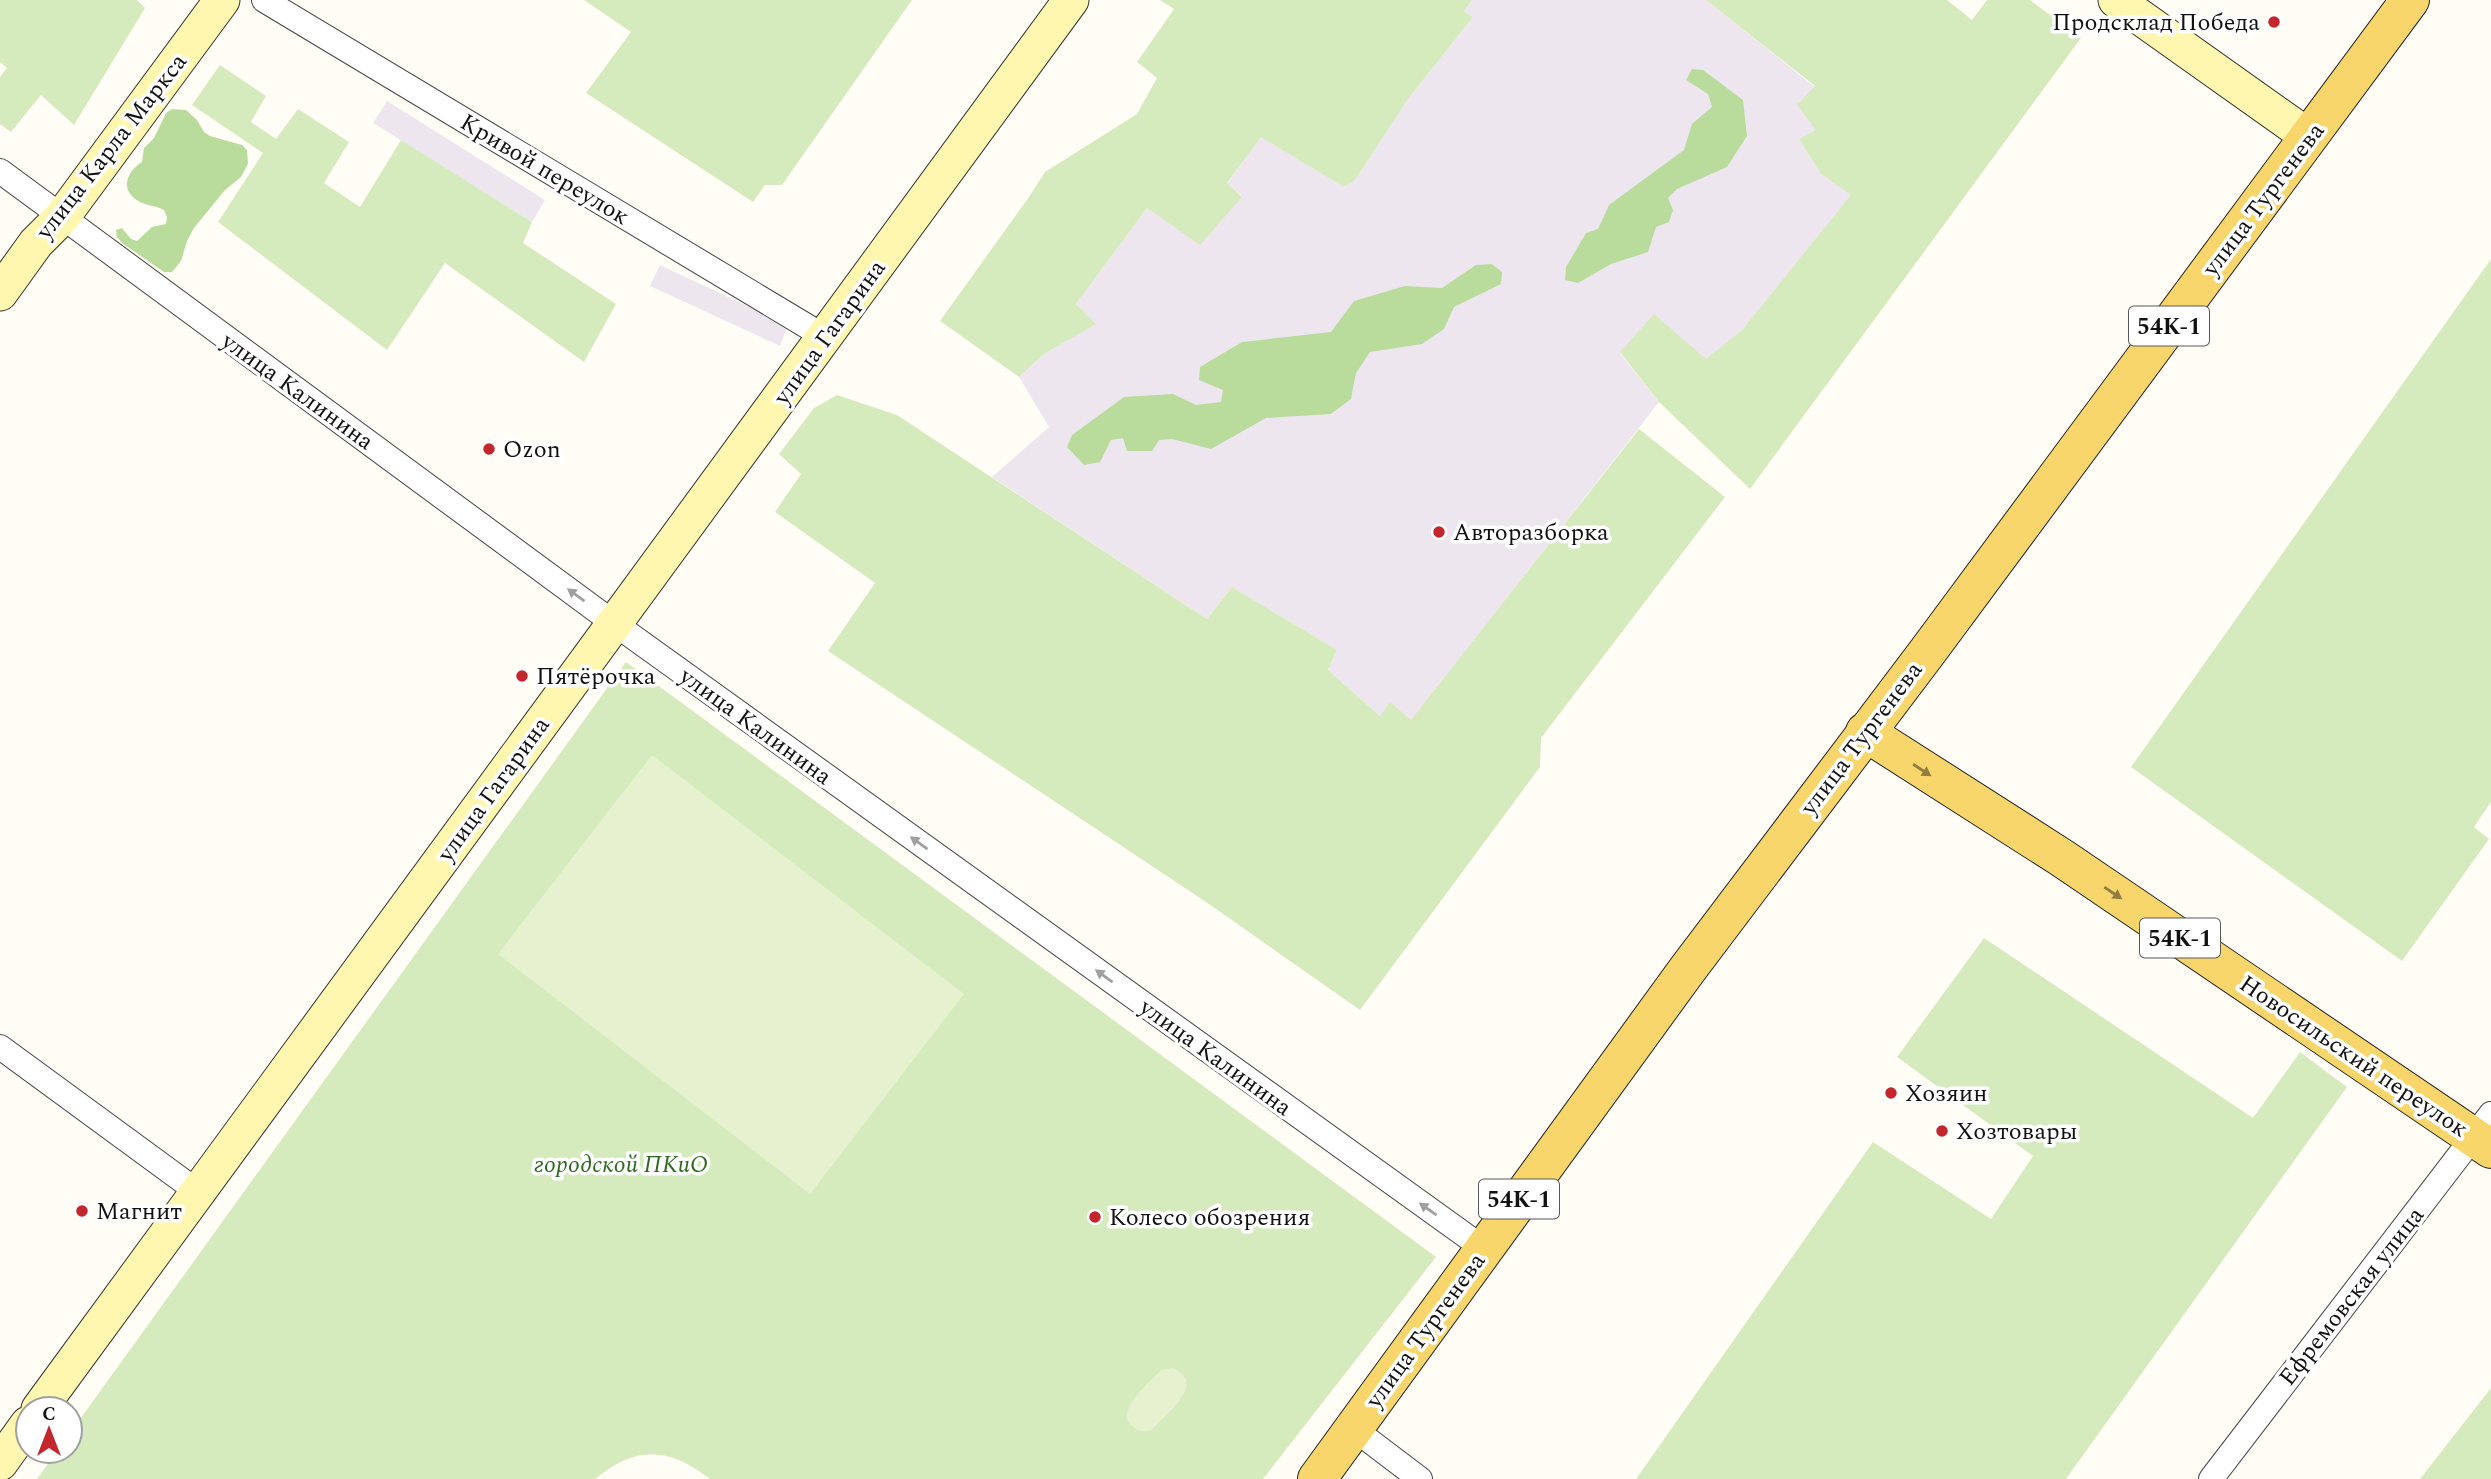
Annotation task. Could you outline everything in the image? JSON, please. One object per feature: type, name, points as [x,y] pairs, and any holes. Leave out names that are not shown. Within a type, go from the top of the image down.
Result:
[{"type":"main road","name":"улица Тургенева","points":[[1317,1479],[1686,970],[2410,0]]},
{"type":"main road","name":"Новосильский переулок","points":[[1865,732],[2485,1134]]},
{"type":"street","name":"улица Карла Маркса","points":[[0,293],[36,243],[62,217],[222,0]]},
{"type":"street","name":"Кривой переулок","points":[[264,0],[825,337]]},
{"type":"street","name":"улица Гагарина","points":[[49,1395],[1071,0]]},
{"type":"street","points":[[2116,0],[2309,137]]},
{"type":"street","name":"улица Калинина","points":[[0,171],[615,624],[1483,1248]]},
{"type":"street","points":[[0,1047],[198,1192]]},
{"type":"street","name":"Ефремовская улица","points":[[2211,1479],[2485,1134]]},
{"type":"street","points":[[1354,1429],[1420,1479]]},
{"type":"street","points":[[0,1463],[14,1444]]},
{"type":"shaded area","points":[[1472,0],[1706,0],[1815,87],[1817,130],[1800,140],[1821,174],[1852,195],[1742,330],[1706,360],[1620,353],[1659,402],[1412,720],[1380,716],[1328,670],[1337,650],[1232,587],[1207,619],[992,477],[1049,427],[1019,377],[1044,354],[1095,324],[1076,304],[1147,208],[1242,196],[1227,184],[1261,136],[1344,187],[1355,180],[1408,99],[1473,17],[1464,11]]},
{"type":"shaded area","points":[[387,101],[545,200],[532,222],[373,123]]},
{"type":"shaded area","points":[[660,265],[788,325],[780,346],[650,286]]},
{"type":"green space","points":[[0,0],[137,0],[145,8],[74,125],[41,95],[11,132],[0,124],[0,77],[7,68],[0,62]]},
{"type":"green space","points":[[584,0],[912,0],[782,185],[765,185],[753,202],[586,93],[631,32]]},
{"type":"green space","points":[[1160,0],[1472,0],[1464,11],[1473,17],[1408,99],[1355,180],[1344,187],[1261,137],[1227,183],[1242,197],[1200,245],[1147,208],[1076,304],[1096,324],[1044,354],[1019,377],[940,321],[1045,172],[1137,114],[1157,78],[1137,62],[1174,9]]},
{"type":"green space","points":[[1706,0],[1947,0],[1972,20],[1987,0],[2030,0],[2081,38],[1750,489],[1659,402],[1620,352],[1654,314],[1706,359],[1742,330],[1851,195],[1821,174],[1799,139],[1816,130],[1797,105],[1815,86]]},
{"type":"green space","points":[[220,65],[266,96],[251,122],[276,139],[298,109],[349,142],[324,183],[360,207],[401,140],[532,222],[523,243],[616,304],[584,362],[445,263],[387,350],[218,222],[263,153],[192,105]]},
{"type":"green space","points":[[1692,69],[1703,70],[1743,100],[1747,136],[1727,167],[1677,189],[1668,198],[1673,210],[1669,222],[1656,227],[1648,252],[1611,264],[1578,283],[1565,280],[1566,267],[1586,233],[1598,229],[1609,205],[1684,150],[1692,124],[1712,107],[1708,94],[1686,80]]},
{"type":"green space","points":[[172,109],[186,110],[210,136],[242,145],[247,150],[248,164],[241,177],[225,190],[194,228],[181,261],[172,272],[164,272],[122,243],[116,230],[122,228],[131,239],[137,241],[152,227],[166,224],[164,210],[135,199],[127,188],[127,182],[136,166],[142,162],[144,148],[154,138],[166,113]]},
{"type":"green space","points":[[2491,259],[2491,802],[2474,827],[2489,839],[2402,961],[2131,767]]},
{"type":"green space","points":[[1492,264],[1502,272],[1501,284],[1454,307],[1444,329],[1422,344],[1370,352],[1356,373],[1351,399],[1331,414],[1266,418],[1211,449],[1172,439],[1159,440],[1152,451],[1127,451],[1123,438],[1111,440],[1100,462],[1084,465],[1067,447],[1072,435],[1124,397],[1173,394],[1196,405],[1221,402],[1223,390],[1199,380],[1200,367],[1242,342],[1331,332],[1354,301],[1405,286],[1442,288],[1476,265]]},
{"type":"green space","points":[[837,395],[897,415],[1207,619],[1232,587],[1337,650],[1328,670],[1380,716],[1390,702],[1411,720],[1639,429],[1725,497],[1541,738],[1540,767],[1360,1010],[1206,902],[828,651],[875,583],[775,512],[801,474],[779,454],[814,408]]},
{"type":"green space","name":"городской ПКиО","points":[[626,662],[1436,1257],[1263,1479],[710,1479],[680,1461],[652,1454],[625,1460],[595,1479],[37,1479],[47,1465],[84,1465],[84,1414]]},
{"type":"green space","points":[[652,755],[964,994],[810,1194],[498,954]]},
{"type":"green space","points":[[1984,938],[2253,1118],[2300,1052],[2347,1087],[2066,1479],[1636,1479],[1873,1142],[1991,1219],[2033,1156],[1897,1057]]},
{"type":"green space","points":[[1173,1368],[1183,1374],[1186,1382],[1180,1399],[1152,1430],[1136,1429],[1128,1419],[1131,1404],[1161,1370]]},
{"type":"green space","points":[[2491,1388],[2491,1479],[2420,1479]]},
{"type":"place","name":"Продсклад Победа","points":[[2274,22]]},
{"type":"place","name":"Ozon","points":[[489,449]]},
{"type":"place","name":"Авторазборка","points":[[1439,532]]},
{"type":"place","name":"Пятёрочка","points":[[522,676]]},
{"type":"place","name":"Хозяин","points":[[1891,1093]]},
{"type":"place","name":"Хозтовары","points":[[1942,1131]]},
{"type":"place","name":"Магнит","points":[[82,1211]]},
{"type":"place","name":"Колесо обозрения","points":[[1095,1217]]}]
